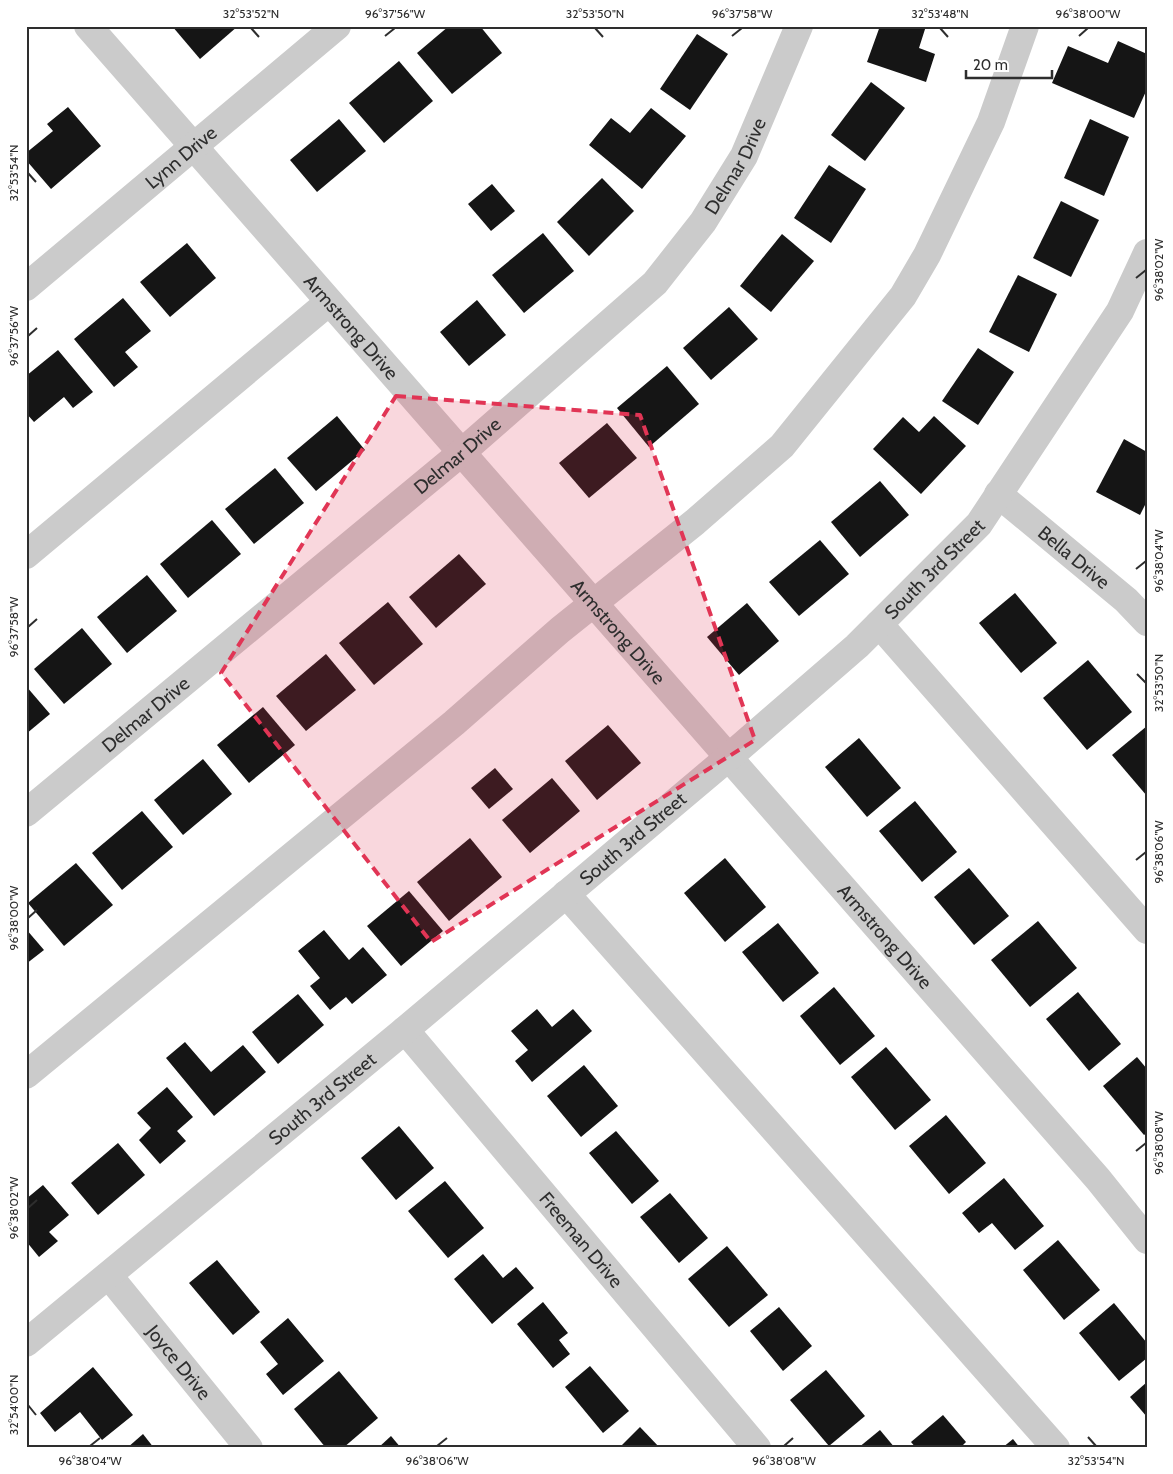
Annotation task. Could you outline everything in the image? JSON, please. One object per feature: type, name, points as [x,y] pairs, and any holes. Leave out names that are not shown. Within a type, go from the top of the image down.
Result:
[{"type":"street","name":"Armstrong Drive","points":[[88,26],[1098,1178],[1147,1240]]},
{"type":"street","name":"Lynn Drive","points":[[26,287],[337,26]]},
{"type":"street","name":"Delmar Drive","points":[[26,813],[461,453],[655,283],[703,222],[744,156],[799,26]]},
{"type":"street","points":[[26,1075],[446,730],[594,602],[695,522],[782,446],[903,296],[927,255],[990,122],[1025,26]]},
{"type":"street","name":"South 3rd Street","points":[[26,1343],[405,1030],[729,757],[857,646],[979,524],[1120,311],[1147,253]]},
{"type":"street","points":[[26,555],[329,302]]},
{"type":"street","name":"Bella Drive","points":[[998,494],[1126,600],[1147,622]]},
{"type":"street","points":[[879,624],[1147,930]]},
{"type":"street","points":[[566,894],[1056,1448]]},
{"type":"street","name":"Freeman Drive","points":[[405,1030],[758,1448]]},
{"type":"street","name":"Joyce Drive","points":[[109,1276],[249,1448]]},
{"type":"highlighted area","points":[[396,396],[640,415],[755,740],[431,942],[221,673]]},
{"type":"building","points":[[172,26],[238,26],[200,59]]},
{"type":"building","points":[[449,26],[480,26],[502,53],[452,94],[417,53]]},
{"type":"building","points":[[880,26],[926,26],[919,48],[935,54],[926,82],[867,62]]},
{"type":"building","points":[[697,34],[728,54],[690,110],[660,89]]},
{"type":"building","points":[[1118,41],[1147,54],[1147,89],[1134,118],[1052,83],[1068,46],[1108,63]]},
{"type":"building","points":[[399,61],[433,101],[384,143],[349,103]]},
{"type":"building","points":[[871,82],[905,108],[865,161],[831,135]]},
{"type":"building","points":[[68,107],[101,146],[51,189],[26,160],[26,153],[53,131],[47,124]]},
{"type":"building","points":[[651,108],[686,136],[642,189],[589,145],[611,118],[630,133]]},
{"type":"building","points":[[339,119],[366,151],[317,192],[290,160]]},
{"type":"building","points":[[1090,119],[1129,137],[1104,196],[1064,178]]},
{"type":"building","points":[[829,165],[866,189],[831,243],[794,218]]},
{"type":"building","points":[[602,178],[634,211],[589,256],[557,222]]},
{"type":"building","points":[[492,184],[515,211],[491,231],[468,204]]},
{"type":"building","points":[[1061,201],[1099,220],[1071,277],[1033,258]]},
{"type":"building","points":[[543,233],[574,271],[524,313],[492,275]]},
{"type":"building","points":[[782,234],[814,261],[771,312],[740,286]]},
{"type":"building","points":[[187,243],[216,278],[170,317],[140,282]]},
{"type":"building","points":[[1018,275],[1057,294],[1029,352],[989,332]]},
{"type":"building","points":[[123,298],[151,331],[125,352],[138,367],[114,387],[74,339]]},
{"type":"building","points":[[477,300],[506,335],[469,366],[440,332]]},
{"type":"building","points":[[729,307],[758,339],[711,380],[683,348]]},
{"type":"building","points":[[978,348],[1014,372],[978,425],[942,401]]},
{"type":"building","points":[[58,350],[93,392],[73,408],[64,397],[34,422],[26,413],[26,376]]},
{"type":"building","points":[[667,366],[699,404],[649,447],[617,408]]},
{"type":"building","points":[[337,416],[365,450],[316,491],[287,458]]},
{"type":"building","points":[[934,416],[966,446],[921,494],[873,449],[903,417],[919,432]]},
{"type":"building","points":[[607,423],[637,458],[589,498],[559,463]]},
{"type":"building","points":[[1124,439],[1147,452],[1147,501],[1140,515],[1096,492]]},
{"type":"building","points":[[275,468],[304,503],[254,544],[225,509]]},
{"type":"building","points":[[880,481],[909,515],[860,557],[831,522]]},
{"type":"building","points":[[212,520],[241,554],[188,598],[160,564]]},
{"type":"building","points":[[820,540],[849,574],[799,616],[769,582]]},
{"type":"building","points":[[459,554],[486,584],[436,628],[409,597]]},
{"type":"building","points":[[147,575],[177,611],[127,653],[97,617]]},
{"type":"building","points":[[1015,593],[1057,643],[1021,673],[979,623]]},
{"type":"building","points":[[388,602],[423,644],[374,685],[339,643]]},
{"type":"building","points":[[747,603],[779,641],[739,675],[707,637]]},
{"type":"building","points":[[82,628],[112,664],[64,704],[34,669]]},
{"type":"building","points":[[326,654],[356,690],[306,731],[276,696]]},
{"type":"building","points":[[1088,660],[1132,712],[1087,750],[1043,698]]},
{"type":"building","points":[[26,686],[50,714],[26,734]]},
{"type":"building","points":[[263,707],[295,745],[249,783],[217,745]]},
{"type":"building","points":[[608,725],[641,763],[597,800],[565,761]]},
{"type":"building","points":[[1147,726],[1147,796],[1112,755]]},
{"type":"building","points":[[859,738],[901,788],[867,817],[825,767]]},
{"type":"building","points":[[203,759],[232,794],[183,835],[154,800]]},
{"type":"building","points":[[495,768],[513,789],[489,809],[471,788]]},
{"type":"building","points":[[552,778],[580,811],[530,853],[502,820]]},
{"type":"building","points":[[915,801],[957,852],[922,882],[879,831]]},
{"type":"building","points":[[142,811],[173,847],[122,890],[92,853]]},
{"type":"building","points":[[470,838],[502,877],[449,921],[417,882]]},
{"type":"building","points":[[725,858],[766,907],[725,942],[684,893]]},
{"type":"building","points":[[76,863],[113,905],[64,946],[28,903]]},
{"type":"building","points":[[969,868],[1009,916],[974,945],[934,897]]},
{"type":"building","points":[[409,891],[443,931],[401,966],[367,926]]},
{"type":"building","points":[[1038,921],[1077,968],[1030,1007],[991,960]]},
{"type":"building","points":[[778,923],[819,973],[783,1002],[742,952]]},
{"type":"building","points":[[26,929],[44,950],[26,964]]},
{"type":"building","points":[[324,930],[349,960],[363,947],[387,975],[352,1004],[346,997],[330,1010],[310,986],[320,978],[298,951]]},
{"type":"building","points":[[834,987],[875,1036],[840,1065],[800,1016]]},
{"type":"building","points":[[1078,992],[1121,1044],[1089,1071],[1046,1019]]},
{"type":"building","points":[[298,994],[324,1025],[278,1064],[252,1032]]},
{"type":"building","points":[[537,1009],[552,1027],[573,1009],[592,1031],[532,1082],[515,1061],[528,1050],[511,1031]]},
{"type":"building","points":[[185,1042],[211,1072],[243,1045],[266,1072],[214,1116],[166,1058]]},
{"type":"building","points":[[886,1047],[931,1100],[895,1130],[851,1077]]},
{"type":"building","points":[[1137,1057],[1147,1069],[1147,1133],[1144,1135],[1103,1086]]},
{"type":"building","points":[[584,1065],[618,1106],[581,1137],[547,1096]]},
{"type":"building","points":[[167,1087],[193,1117],[177,1131],[186,1141],[160,1164],[139,1140],[151,1128],[137,1113]]},
{"type":"building","points":[[946,1115],[986,1163],[949,1194],[909,1146]]},
{"type":"building","points":[[399,1126],[434,1168],[396,1200],[361,1158]]},
{"type":"building","points":[[616,1131],[659,1181],[632,1204],[589,1153]]},
{"type":"building","points":[[118,1143],[145,1175],[98,1215],[71,1183]]},
{"type":"building","points":[[1004,1178],[1044,1226],[1015,1250],[992,1223],[979,1233],[962,1213]]},
{"type":"building","points":[[445,1181],[484,1228],[448,1258],[408,1211]]},
{"type":"building","points":[[43,1185],[69,1215],[49,1232],[58,1241],[39,1257],[26,1241],[26,1199]]},
{"type":"building","points":[[670,1193],[708,1238],[679,1263],[640,1217]]},
{"type":"building","points":[[1058,1240],[1100,1290],[1064,1320],[1023,1270]]},
{"type":"building","points":[[727,1246],[768,1295],[729,1327],[688,1279]]},
{"type":"building","points":[[483,1254],[503,1278],[516,1267],[534,1288],[492,1324],[454,1279]]},
{"type":"building","points":[[217,1260],[260,1312],[233,1335],[189,1283]]},
{"type":"building","points":[[543,1302],[568,1333],[559,1340],[570,1354],[553,1368],[517,1324]]},
{"type":"building","points":[[1114,1303],[1147,1343],[1147,1358],[1119,1381],[1079,1333]]},
{"type":"building","points":[[779,1307],[812,1346],[783,1371],[750,1331]]},
{"type":"building","points":[[288,1318],[324,1361],[283,1395],[266,1374],[278,1364],[260,1342]]},
{"type":"building","points":[[590,1366],[629,1411],[603,1433],[565,1387]]},
{"type":"building","points":[[93,1367],[133,1415],[102,1440],[80,1412],[55,1432],[40,1413]]},
{"type":"building","points":[[826,1370],[865,1416],[829,1446],[790,1400]]},
{"type":"building","points":[[339,1371],[378,1418],[343,1448],[326,1448],[294,1409]]},
{"type":"building","points":[[1147,1382],[1147,1417],[1130,1397]]},
{"type":"building","points":[[943,1415],[966,1442],[960,1448],[916,1448],[911,1442]]},
{"type":"building","points":[[640,1427],[660,1448],[619,1448]]},
{"type":"building","points":[[880,1430],[895,1448],[858,1448]]},
{"type":"building","points":[[143,1434],[154,1448],[127,1448]]},
{"type":"building","points":[[391,1436],[401,1448],[378,1448]]},
{"type":"building","points":[[1013,1439],[1020,1448],[1002,1448]]}]
